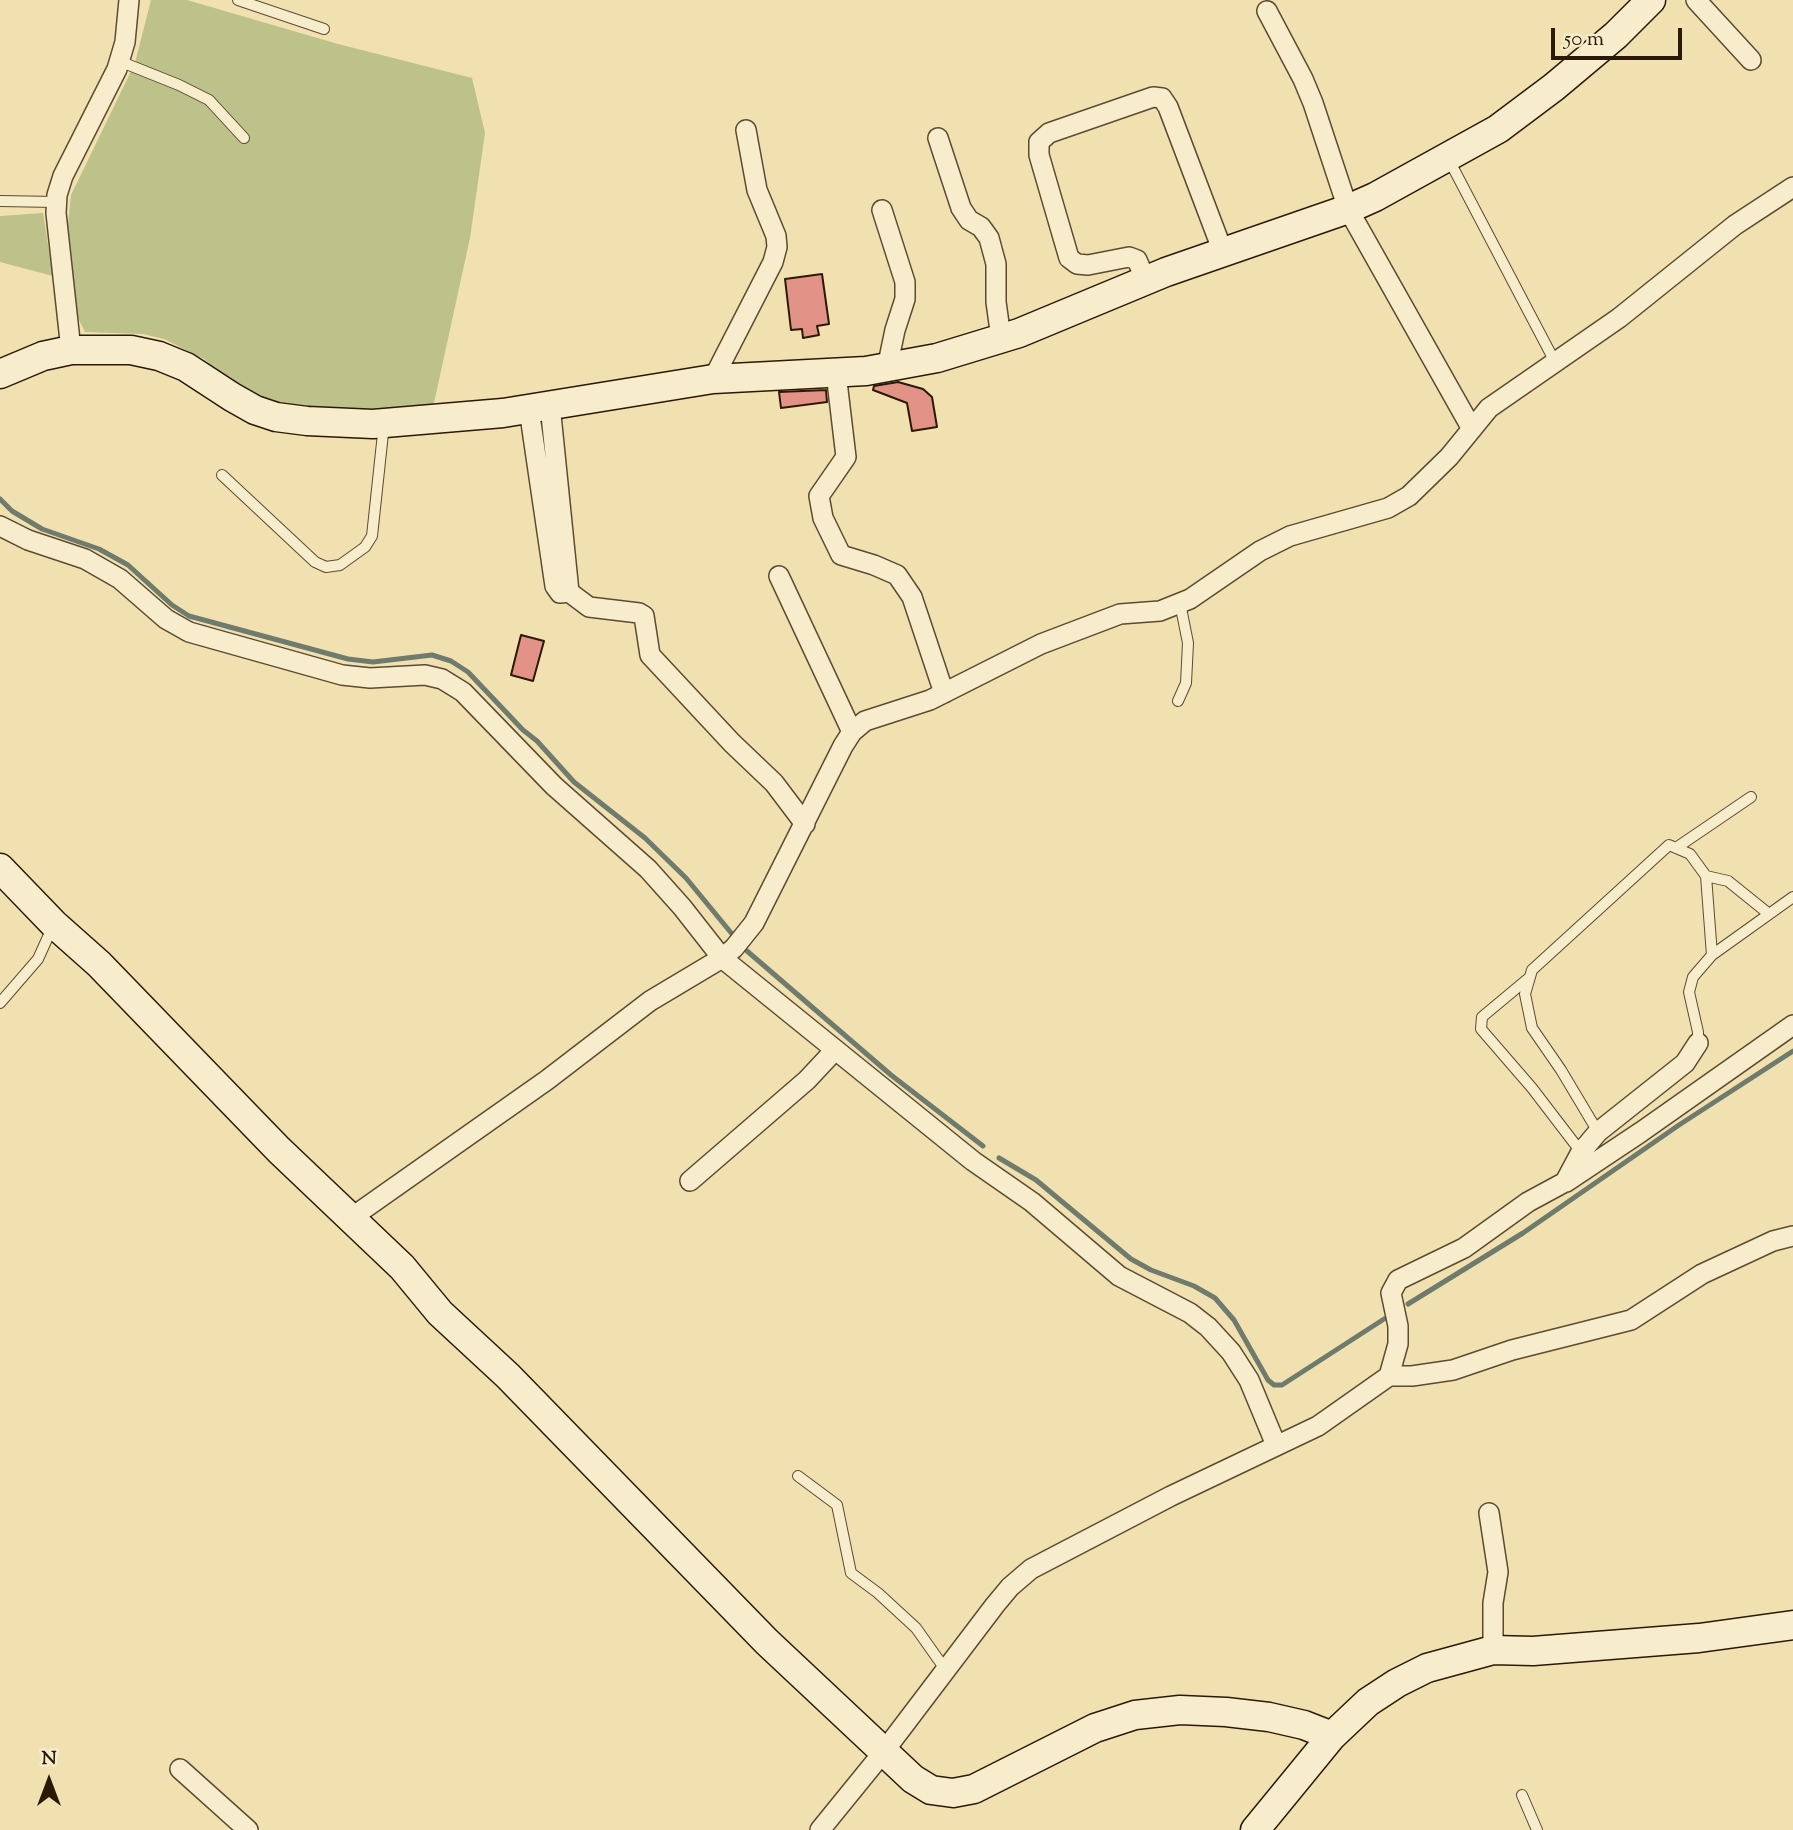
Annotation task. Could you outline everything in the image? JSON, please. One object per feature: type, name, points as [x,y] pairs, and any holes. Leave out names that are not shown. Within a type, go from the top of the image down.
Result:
[{"type":"street","points":[[71,351],[56,202],[63,176],[97,111],[119,61],[125,42],[129,0]]},
{"type":"street","points":[[0,374],[43,356],[71,351],[131,350],[159,356],[186,367],[243,403],[276,417],[384,424],[432,421],[539,407],[713,379],[836,373],[887,368],[937,358],[1019,333],[1146,281],[1348,209],[1430,168],[1498,129],[1554,87],[1616,35],[1651,0]]},
{"type":"street","points":[[1696,0],[1751,60]]},
{"type":"street","points":[[1266,11],[1313,103],[1348,209],[1472,429]]},
{"type":"street","points":[[1146,281],[1137,260],[1129,257],[1088,265],[1077,264],[1069,258],[1039,155],[1039,142],[1049,133],[1153,97],[1162,98],[1168,107],[1223,252]]},
{"type":"street","points":[[713,379],[773,262],[777,247],[776,236],[757,190],[746,130]]},
{"type":"street","points":[[938,138],[961,208],[969,220],[981,227],[989,238],[996,264],[996,302],[1001,338]]},
{"type":"street","points":[[351,1218],[547,1080],[650,1001],[722,958],[754,923],[852,732],[865,721],[930,700],[1041,644],[1120,614],[1160,611],[1180,603],[1200,593],[1260,551],[1290,536],[1388,508],[1409,496],[1449,457],[1489,408],[1619,318],[1735,225],[1793,187]]},
{"type":"street","points":[[882,210],[905,282],[905,299],[887,368]]},
{"type":"street","points":[[836,373],[846,457],[819,496],[823,518],[841,555],[897,575],[912,597],[944,693]]},
{"type":"street","points":[[539,407],[569,592],[589,607],[639,613],[644,616],[650,655],[732,743],[774,783],[805,824]]},
{"type":"street","points":[[0,526],[28,540],[85,559],[120,579],[166,620],[189,632],[342,675],[370,678],[425,675],[442,679],[463,692],[554,786],[648,869],[682,906],[722,958],[973,1161],[1031,1202],[1119,1276],[1190,1313],[1208,1327],[1231,1352],[1249,1380],[1276,1445]]},
{"type":"street","points":[[779,576],[852,732]]},
{"type":"street","points":[[0,868],[54,924],[99,964],[279,1150],[402,1267],[440,1313],[508,1376],[767,1642],[913,1779],[931,1790],[953,1793],[974,1789],[1095,1728],[1135,1716],[1180,1710],[1269,1717],[1304,1725],[1332,1736]]},
{"type":"street","points":[[1389,1376],[1397,1352],[1398,1326],[1391,1293],[1398,1280],[1464,1248],[1528,1202],[1565,1182],[1642,1132],[1793,1025]]},
{"type":"street","points":[[1565,1182],[1581,1152],[1598,1132],[1685,1063],[1698,1043]]},
{"type":"street","points":[[690,1181],[807,1080],[835,1050]]},
{"type":"street","points":[[820,1830],[1010,1587],[1031,1569],[1171,1496],[1318,1426],[1389,1376],[1412,1376],[1453,1370],[1512,1350],[1630,1320],[1702,1274],[1773,1241],[1793,1236]]},
{"type":"street","points":[[1489,1513],[1498,1572],[1493,1603],[1493,1650]]},
{"type":"street","points":[[1255,1830],[1332,1736],[1368,1702],[1427,1668],[1493,1650],[1533,1651],[1699,1638],[1793,1625]]},
{"type":"street","points":[[180,1769],[248,1830]]},
{"type":"lane","points":[[238,0],[324,29]]},
{"type":"lane","points":[[119,61],[209,100],[244,138]]},
{"type":"lane","points":[[1447,157],[1555,362]]},
{"type":"lane","points":[[0,201],[56,202]]},
{"type":"lane","points":[[222,475],[315,562],[326,567],[340,565],[365,547],[372,536],[384,424]]},
{"type":"lane","points":[[1178,701],[1186,683],[1188,642],[1180,603]]},
{"type":"lane","points":[[1676,848],[1751,797]]},
{"type":"lane","points":[[1598,1132],[1532,1028],[1525,994],[1532,970],[1669,845],[1690,854],[1706,876],[1712,955]]},
{"type":"lane","points":[[1706,876],[1728,881],[1769,914]]},
{"type":"lane","points":[[1698,1043],[1689,992],[1693,977],[1712,955],[1793,897]]},
{"type":"lane","points":[[0,1003],[38,959],[54,924]]},
{"type":"lane","points":[[1530,977],[1482,1017],[1481,1030],[1532,1088],[1581,1152]]},
{"type":"lane","points":[[798,1476],[837,1505],[851,1573],[878,1592],[916,1628],[945,1669]]},
{"type":"lane","points":[[1522,1795],[1537,1830]]},
{"type":"green space","points":[[151,0],[187,0],[338,44],[472,78],[485,133],[470,238],[432,412],[283,408],[259,400],[225,378],[204,359],[164,339],[143,334],[85,332],[73,308],[67,234],[71,195],[135,63]]},
{"type":"green space","points":[[43,213],[53,276],[0,262],[0,216]]},
{"type":"building","points":[[822,274],[829,324],[817,326],[819,335],[803,338],[802,329],[791,330],[785,279]]},
{"type":"building","points":[[898,382],[923,389],[932,397],[937,427],[912,431],[907,403],[873,390],[874,386]]},
{"type":"building","points":[[826,390],[827,402],[781,408],[779,392]]},
{"type":"building","points":[[521,635],[544,641],[533,681],[511,675]]},
{"type":"waterway","points":[[0,499],[12,511],[42,529],[99,549],[128,565],[172,605],[189,616],[348,659],[373,662],[432,655],[451,661],[468,672],[574,782],[645,838],[686,878],[737,940]]},
{"type":"waterway","points":[[747,951],[891,1075],[983,1146]]},
{"type":"waterway","points":[[1408,1304],[1523,1233],[1679,1125],[1793,1051]]},
{"type":"waterway","points":[[999,1158],[1036,1180],[1131,1259],[1215,1298],[1234,1320],[1268,1380],[1274,1385],[1282,1385],[1384,1319]]}]
